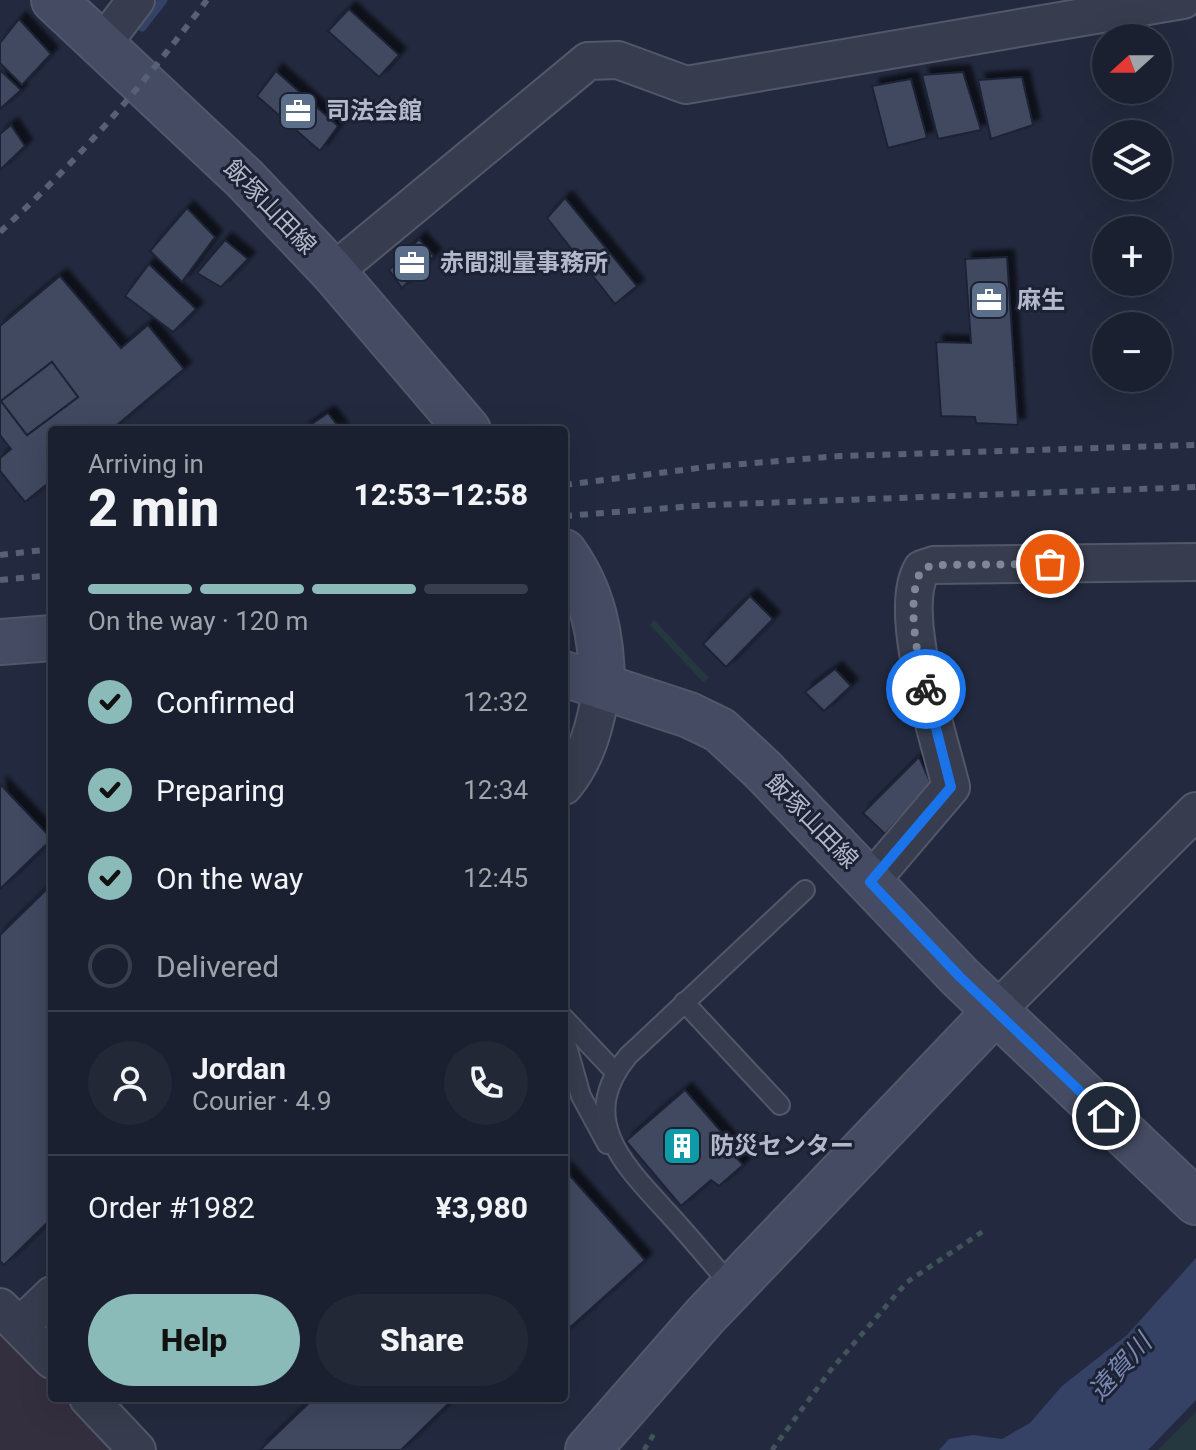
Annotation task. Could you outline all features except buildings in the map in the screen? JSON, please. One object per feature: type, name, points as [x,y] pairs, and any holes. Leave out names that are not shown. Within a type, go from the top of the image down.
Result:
[{"type":"main road","name":"飯塚山田線","points":[[54,0],[245,179],[333,272],[465,426]]},
{"type":"main road","points":[[568,558],[577,571],[595,616],[602,657],[583,680]]},
{"type":"main road","points":[[0,642],[48,638]]},
{"type":"main road","name":"飯塚山田線","points":[[583,680],[689,715],[720,730],[1006,1021],[1196,1202]]},
{"type":"main road","points":[[588,1450],[732,1287],[1006,1021]]},
{"type":"street","points":[[102,45],[136,0]]},
{"type":"street","points":[[333,272],[588,61],[618,60],[686,85],[1183,0]]},
{"type":"street","points":[[870,882],[951,787],[916,654],[914,581],[922,569],[934,565],[1196,562]]},
{"type":"street","points":[[568,781],[575,773],[594,729],[583,680]]},
{"type":"street","points":[[1006,1021],[1196,811]]},
{"type":"street","points":[[48,1297],[10,1317],[48,1356]]},
{"type":"street","points":[[92,1402],[137,1450]]},
{"type":"lane","points":[[622,1162],[609,1136],[606,1112],[607,1095],[615,1072],[684,1002],[805,890]]},
{"type":"lane","points":[[684,1002],[780,1105]]},
{"type":"lane","points":[[568,1022],[615,1072]]},
{"type":"lane","points":[[568,1050],[581,1096],[592,1120],[622,1162],[732,1287]]},
{"type":"path","points":[[772,1450],[830,1371],[907,1282],[985,1230]]},
{"type":"shaded area","points":[[654,620],[709,678],[703,682],[650,625]]},
{"type":"shaded area","points":[[0,1324],[48,1374],[48,1402],[75,1402],[119,1450],[0,1450]]},
{"type":"shaded area","points":[[1196,1412],[1196,1450],[1158,1450]]},
{"type":"water","name":"遠賀川","points":[[1196,1258],[1196,1400],[1148,1450],[939,1450],[949,1439],[973,1435],[1002,1439],[1030,1423],[1062,1386],[1127,1335]]},
{"type":"waterway","points":[[142,27],[163,0]]},
{"type":"railway","points":[[0,232],[109,121],[207,0]]},
{"type":"railway","points":[[568,484],[706,467],[840,456],[1196,445]]},
{"type":"railway","points":[[568,516],[708,505],[1196,487]]},
{"type":"railway","points":[[0,555],[48,549]]},
{"type":"railway","points":[[0,580],[48,575]]},
{"type":"way so far","points":[[926,689],[916,654],[914,581],[922,569],[934,565],[1050,564]]},
{"type":"place","name":"司法会館","points":[[298,111]]},
{"type":"place","name":"赤間測量事務所","points":[[412,263]]},
{"type":"place","name":"麻生","points":[[989,300]]},
{"type":"place","name":"防災センター","points":[[682,1146]]},
{"type":"route","points":[[926,689],[951,787],[870,882],[960,977],[1106,1116]]}]
